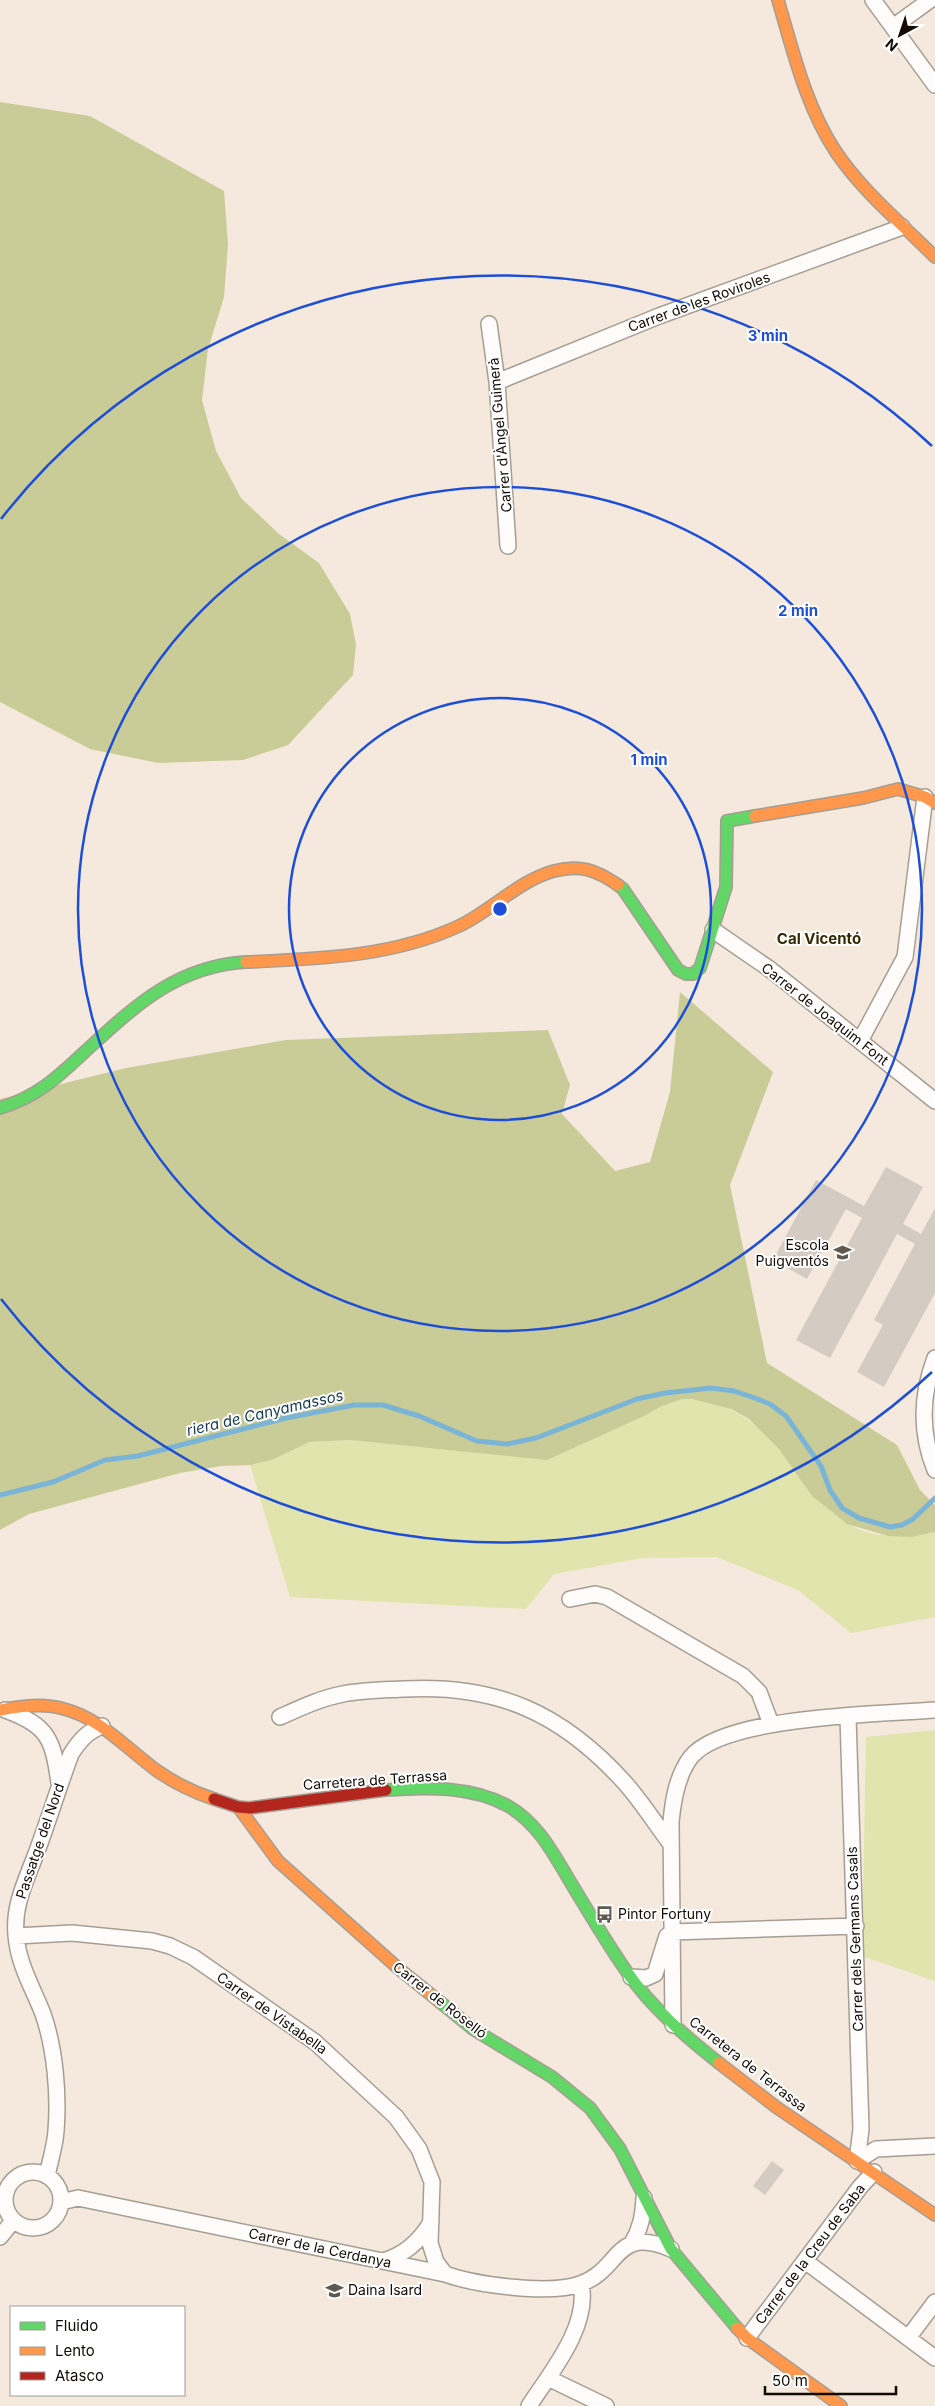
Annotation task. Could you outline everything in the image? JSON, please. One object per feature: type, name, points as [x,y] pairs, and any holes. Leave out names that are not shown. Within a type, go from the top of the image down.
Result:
[{"type":"street","points":[[778,0],[806,89],[836,152],[902,227],[935,257]]},
{"type":"street","points":[[873,0],[935,85]]},
{"type":"street","points":[[893,27],[930,0]]},
{"type":"street","name":"Carrer de les Roviroles","points":[[497,382],[651,319],[902,227]]},
{"type":"street","name":"Carrer d'Àngel Guimerà","points":[[489,324],[497,382],[508,546]]},
{"type":"street","points":[[0,1108],[25,1100],[42,1090],[90,1046],[160,991],[193,972],[252,962],[349,956],[402,946],[458,928],[515,889],[569,867],[591,868],[600,871],[614,880],[623,889],[673,962],[683,972],[693,974],[700,968],[726,886],[727,821],[863,798],[898,789],[930,800],[905,957],[860,1041]]},
{"type":"street","name":"Carrer de Joaquim Font","points":[[713,930],[771,970],[935,1101]]},
{"type":"street","points":[[935,1358],[926,1388],[923,1427],[927,1449],[935,1470]]},
{"type":"street","points":[[570,1599],[596,1594],[607,1597],[743,1676],[759,1692],[771,1724]]},
{"type":"street","points":[[280,1717],[314,1702],[352,1693],[433,1688],[470,1691],[500,1697],[530,1709],[563,1727],[599,1757],[625,1783],[670,1843]]},
{"type":"street","name":"Carretera de Terrassa","points":[[1,1710],[28,1705],[54,1706],[78,1713],[102,1726],[147,1764],[168,1778],[191,1791],[239,1808],[328,1796],[428,1788],[456,1789],[479,1793],[500,1802],[518,1812],[553,1849],[576,1890],[631,1977],[673,2025],[699,2048],[776,2107],[935,2215]]},
{"type":"street","points":[[1,1710],[28,1718],[44,1732],[55,1753],[59,1786]]},
{"type":"street","points":[[673,2025],[670,1843],[674,1793],[691,1757],[710,1741],[771,1724],[935,1710]]},
{"type":"street","name":"Carrer dels Germans Casals","points":[[848,1717],[861,2128],[857,2161]]},
{"type":"street","name":"Passatge del Nord","points":[[47,2176],[56,2131],[51,2046],[43,2014],[23,1969],[16,1936],[16,1909],[22,1887],[37,1852],[71,1754],[80,1740],[90,1731],[102,1726]]},
{"type":"street","name":"Carrer de Roselló","points":[[239,1808],[278,1861],[398,1968],[473,2028],[552,2077],[590,2108],[620,2149],[671,2250],[728,2319],[747,2338],[841,2406]]},
{"type":"street","points":[[672,1926],[856,1926]]},
{"type":"street","points":[[631,1977],[646,1978],[655,1974],[672,1926]]},
{"type":"street","name":"Carrer de Vistabella","points":[[16,1936],[72,1933],[152,1941],[170,1946],[193,1957],[283,2019],[334,2058],[396,2117],[420,2149],[432,2182],[430,2243],[433,2253],[445,2274]]},
{"type":"street","points":[[857,2161],[876,2149],[935,2146]]},
{"type":"street","points":[[29,2172],[47,2176],[58,2187],[61,2202],[59,2211],[47,2224],[29,2228],[13,2221],[5,2205],[3,2187],[20,2175],[29,2172]]},
{"type":"street","name":"Carrer de la Creu de Saba","points":[[747,2338],[860,2187],[874,2172]]},
{"type":"street","name":"Carrer de la Cerdanya","points":[[61,2202],[78,2198],[445,2274],[472,2282],[519,2287],[581,2284]]},
{"type":"street","points":[[529,2406],[548,2378],[579,2322],[583,2305],[581,2284],[600,2271],[622,2249],[632,2243],[639,2233],[644,2198]]},
{"type":"street","points":[[0,2237],[13,2221]]},
{"type":"street","points":[[384,2261],[396,2257],[411,2246],[423,2235],[431,2221]]},
{"type":"street","points":[[632,2243],[655,2242],[671,2250]]},
{"type":"street","points":[[805,2261],[935,2358]]},
{"type":"street","points":[[908,2338],[935,2302]]},
{"type":"street","points":[[548,2378],[606,2406]]},
{"type":"green space","points":[[0,102],[90,116],[224,191],[228,244],[224,297],[208,349],[202,400],[216,451],[241,498],[279,534],[319,563],[350,614],[356,645],[353,675],[288,745],[243,760],[158,763],[90,749],[0,702]]},
{"type":"green space","points":[[680,992],[773,1072],[730,1185],[767,1363],[897,1445],[920,1490],[935,1505],[935,1532],[911,1537],[888,1536],[847,1524],[812,1496],[779,1449],[749,1419],[731,1409],[692,1399],[682,1399],[662,1406],[547,1460],[351,1440],[309,1442],[272,1460],[250,1465],[221,1466],[180,1473],[29,1514],[0,1530],[0,1099],[126,1068],[286,1040],[548,1030],[570,1085],[562,1114],[615,1171],[650,1162],[670,1092]]},
{"type":"green space","points":[[682,1399],[699,1400],[715,1404],[745,1418],[782,1452],[810,1493],[834,1514],[856,1528],[874,1534],[895,1536],[935,1532],[935,1617],[851,1633],[798,1590],[717,1557],[643,1558],[554,1574],[526,1609],[290,1597],[250,1465],[272,1460],[309,1442],[644,1416],[662,1406]]},
{"type":"green space","points":[[935,1730],[935,1981],[862,1956],[866,1737]]},
{"type":"building","points":[[886,1167],[923,1187],[903,1224],[921,1234],[935,1208],[935,1293],[884,1387],[857,1372],[883,1325],[874,1320],[915,1244],[897,1234],[830,1358],[796,1340],[862,1218],[846,1209],[807,1279],[773,1260],[816,1180],[864,1206]]},
{"type":"building","points":[[772,2161],[784,2170],[765,2195],[753,2186]]},
{"type":"waterway","name":"riera de Canyamassos","points":[[0,1495],[53,1482],[105,1460],[138,1456],[286,1418],[354,1405],[383,1405],[419,1416],[477,1441],[507,1444],[536,1438],[637,1399],[665,1393],[711,1388],[734,1391],[752,1397],[770,1404],[786,1416],[821,1466],[830,1490],[842,1508],[859,1518],[890,1527],[902,1525],[913,1519],[935,1498]]},
{"type":"traffic: fast","points":[[618,885],[623,889],[678,970],[686,974],[693,974],[700,968],[726,887],[727,821],[755,816]]},
{"type":"traffic: fast","points":[[0,1108],[27,1097],[49,1083],[108,1030],[161,989],[200,971],[222,965],[246,962]]},
{"type":"traffic: fast","points":[[386,1790],[433,1788],[464,1791],[494,1799],[508,1806],[529,1822],[554,1854],[606,1941],[636,1985],[670,2021],[719,2063]]},
{"type":"traffic: fast","points":[[440,2002],[473,2029],[552,2077],[590,2108],[620,2149],[671,2249],[737,2328]]},
{"type":"traffic: slow","points":[[778,0],[808,98],[836,152],[870,194],[935,257]]},
{"type":"traffic: slow","points":[[755,816],[863,798],[898,789],[925,797],[935,803]]},
{"type":"traffic: slow","points":[[246,962],[354,954],[407,944],[459,926],[528,882],[563,869],[580,868],[595,872],[618,885]]},
{"type":"traffic: slow","points":[[0,1710],[24,1706],[40,1706],[56,1707],[77,1713],[113,1735],[170,1779],[214,1799]]},
{"type":"traffic: slow","points":[[239,1808],[278,1861],[398,1968],[440,2002]]},
{"type":"traffic: slow","points":[[719,2063],[776,2107],[935,2215]]},
{"type":"traffic: slow","points":[[737,2328],[747,2338],[841,2406]]},
{"type":"traffic: jam","points":[[214,1799],[238,1807],[249,1808],[386,1790]]},
{"type":"place","name":"Escola Puigventós","points":[[843,1253]]},
{"type":"place","name":"Pintor Fortuny","points":[[604,1914]]},
{"type":"place","name":"Daina Isard","points":[[334,2290]]},
{"type":"district","name":"Cal Vicentó","points":[[819,939]]}]
